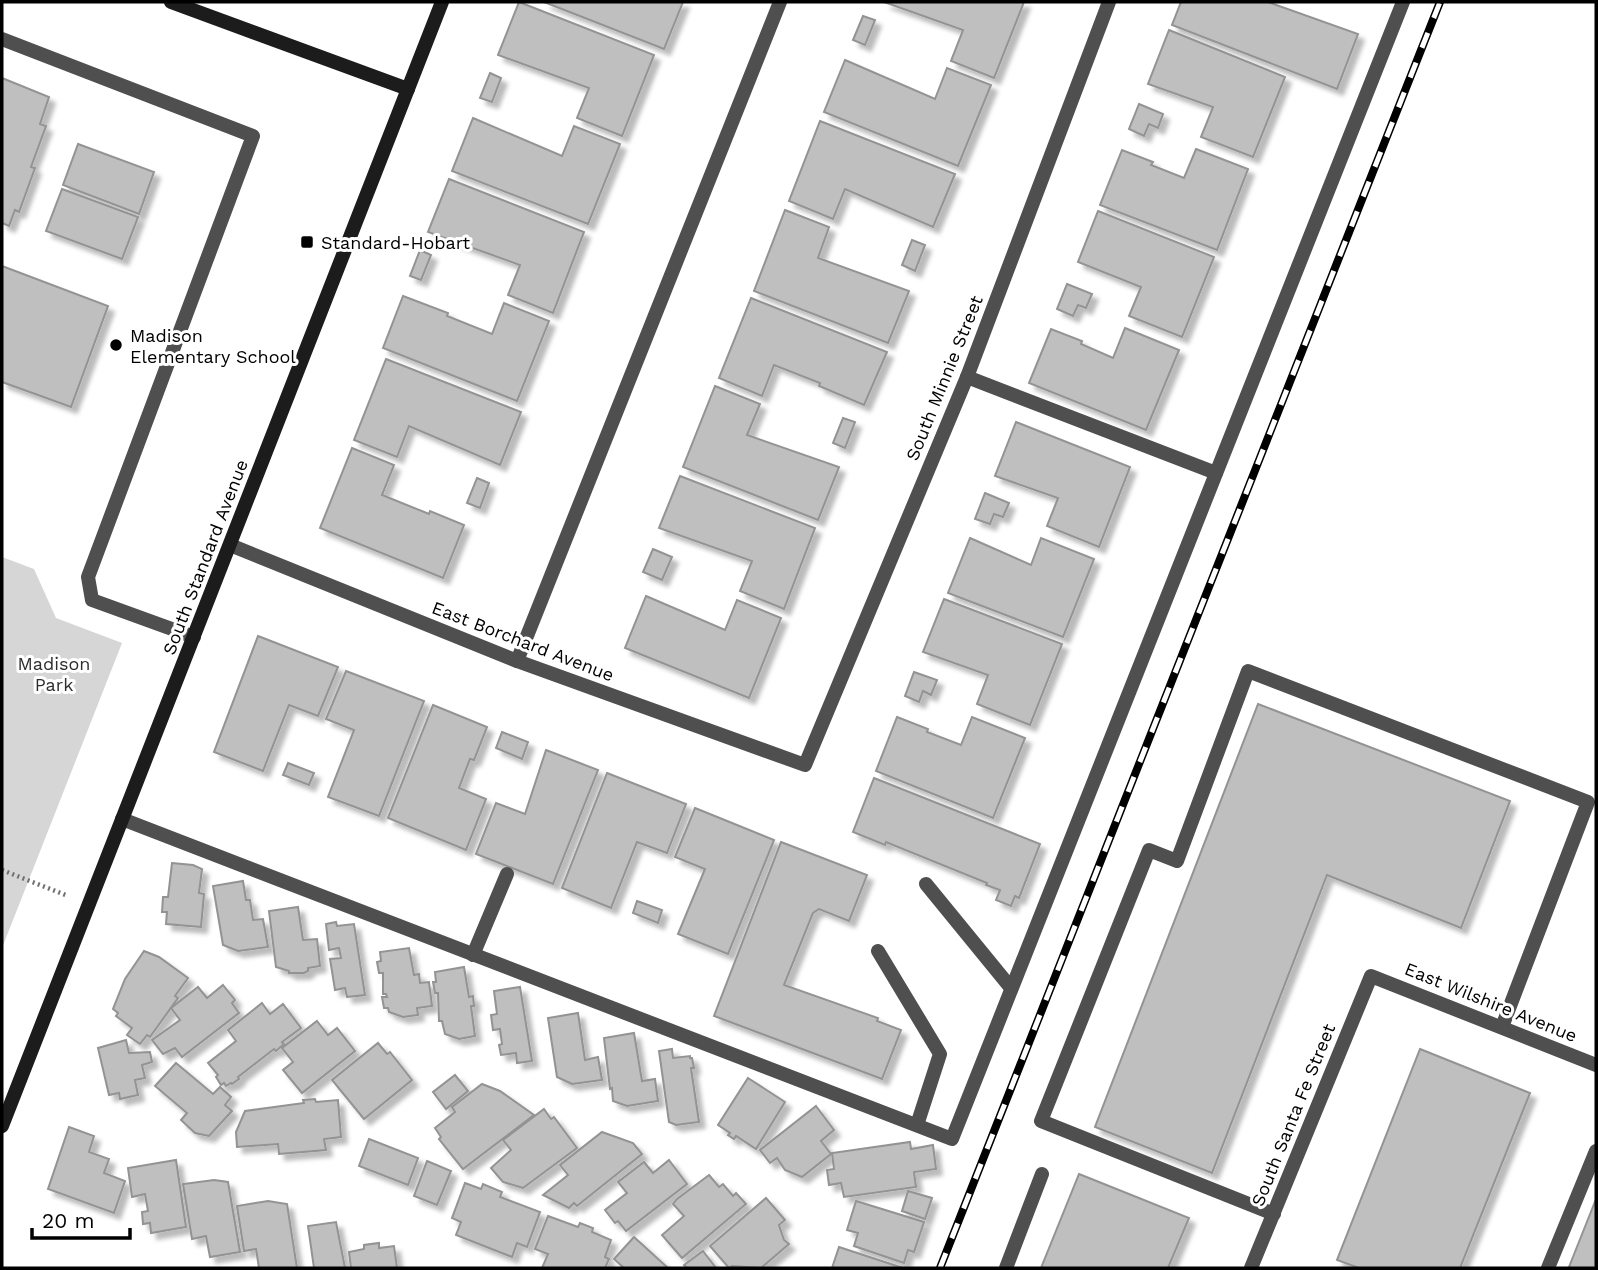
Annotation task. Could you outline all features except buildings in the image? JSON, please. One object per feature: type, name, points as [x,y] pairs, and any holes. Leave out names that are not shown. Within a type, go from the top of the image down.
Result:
[{"type":"street","points":[[171,2],[408,89]]},
{"type":"street","name":"South Standard Avenue","points":[[2,1125],[442,2]]},
{"type":"street","points":[[517,662],[780,2]]},
{"type":"street","name":"South Minnie Street","points":[[805,765],[967,377],[1110,2]]},
{"type":"street","points":[[122,819],[951,1139],[1403,2]]},
{"type":"street","points":[[2,39],[253,136],[88,577],[92,600],[194,637]]},
{"type":"street","points":[[967,377],[1216,473]]},
{"type":"street","name":"East Borchard Avenue","points":[[230,545],[517,662],[805,765]]},
{"type":"street","points":[[1273,1214],[1041,1121],[1149,850],[1177,861],[1248,671],[1588,802],[1502,1027]]},
{"type":"street","points":[[473,955],[507,874]]},
{"type":"street","points":[[926,884],[1012,988]]},
{"type":"street","points":[[878,951],[940,1054],[917,1125]]},
{"type":"street","name":"East Wilshire Avenue","points":[[1371,975],[1596,1065]]},
{"type":"street","name":"South Santa Fe Street","points":[[1251,1268],[1371,975]]},
{"type":"street","points":[[1548,1268],[1596,1151]]},
{"type":"street","points":[[1006,1268],[1042,1174]]},
{"type":"path","points":[[2,870],[89,904]]},
{"type":"green space","name":"Madison Park","points":[[2,557],[34,569],[56,618],[122,643],[2,948]]},
{"type":"railway","points":[[940,1268],[1440,2]]},
{"type":"place","name":"Standard-Hobart","points":[[307,242]]},
{"type":"place","name":"Madison Elementary School","points":[[116,345]]}]
